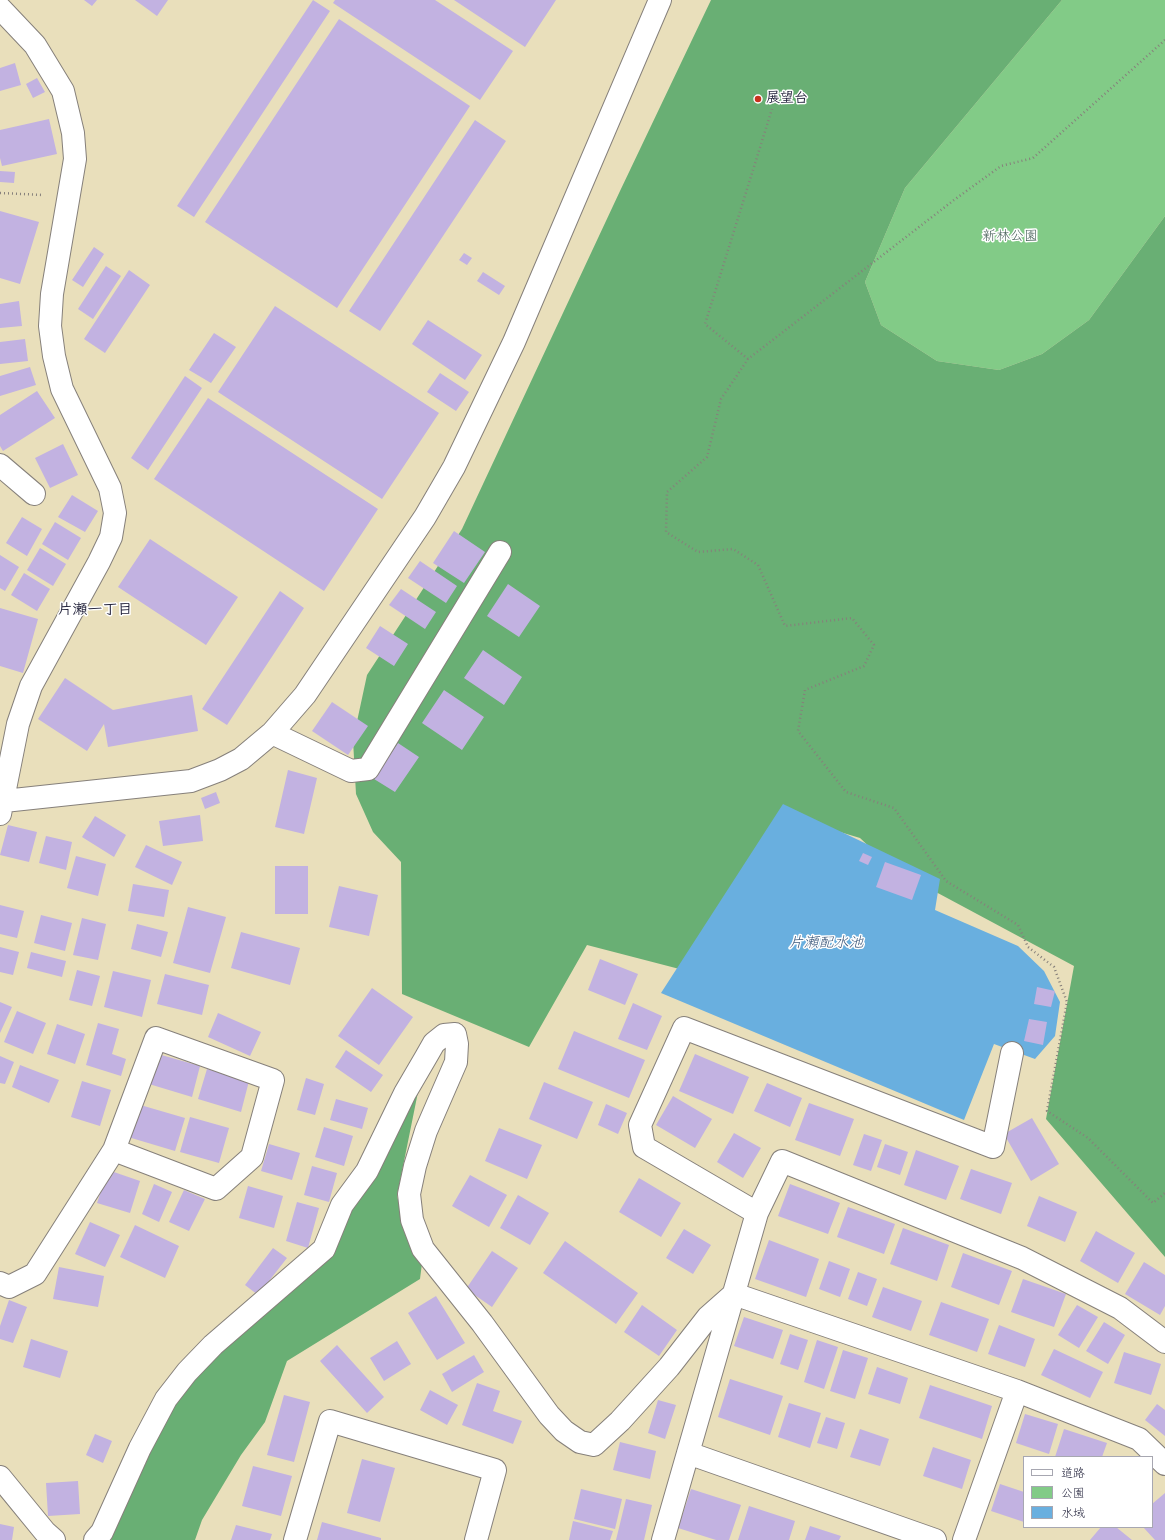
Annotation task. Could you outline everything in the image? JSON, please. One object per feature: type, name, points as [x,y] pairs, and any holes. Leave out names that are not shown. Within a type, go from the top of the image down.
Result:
[{"type":"street","points":[[0,8],[35,45],[63,91],[73,133],[75,159],[52,294],[50,326],[54,356],[62,389],[110,488],[115,513],[111,537],[99,562],[31,686],[18,724],[2,808],[191,781],[220,770],[241,759],[272,733],[305,695],[425,517],[454,467],[514,342],[660,0]]},
{"type":"street","points":[[0,465],[34,494]]},
{"type":"street","points":[[272,733],[351,771],[368,769],[500,552]]},
{"type":"street","points":[[757,1213],[644,1147],[640,1125],[684,1028],[993,1147],[1012,1053]]},
{"type":"street","points":[[95,1540],[102,1532],[140,1448],[166,1399],[187,1372],[213,1345],[324,1249],[342,1205],[367,1171],[405,1093],[434,1043],[444,1035],[455,1034],[457,1044],[456,1062],[426,1131],[415,1166],[410,1194],[412,1220],[423,1249],[482,1323],[549,1415],[564,1431],[580,1442],[594,1445],[620,1421],[669,1367],[708,1317],[734,1294]]},
{"type":"street","points":[[0,1283],[9,1287],[35,1274],[114,1150],[156,1038],[273,1080],[252,1158],[216,1189],[114,1150]]},
{"type":"street","points":[[663,1540],[757,1213],[782,1161],[1022,1258],[1120,1308],[1165,1342]]},
{"type":"street","points":[[734,1294],[1017,1391],[1139,1439],[1165,1464]]},
{"type":"street","points":[[964,1540],[1017,1391]]},
{"type":"street","points":[[295,1540],[330,1421],[494,1470],[476,1540]]},
{"type":"street","points":[[688,1453],[935,1540]]},
{"type":"street","points":[[0,1477],[44,1532],[54,1540]]},
{"type":"path","points":[[1165,40],[1033,158],[1001,166],[954,200],[748,358],[721,399],[707,457],[667,492],[666,532],[698,552],[733,549],[758,565],[785,626],[852,618],[874,645],[864,666],[805,690],[798,731],[846,792],[894,808],[946,881],[1018,924],[1028,947],[1054,967],[1067,1002],[1047,1111],[1088,1138],[1153,1203],[1165,1193]]},
{"type":"path","points":[[748,358],[705,324],[772,109]]},
{"type":"path","points":[[0,192],[69,196]]},
{"type":"green space","points":[[711,0],[1062,0],[905,188],[865,282],[881,325],[937,361],[999,370],[1042,354],[1089,320],[1165,216],[1165,1257],[1046,1119],[1074,966],[893,869],[860,838],[800,820],[691,972],[587,945],[529,1047],[402,994],[401,862],[373,832],[356,794],[353,740],[367,675],[462,529]]},
{"type":"green space","name":"新林公園","points":[[1062,0],[1165,0],[1165,216],[1089,320],[1042,354],[999,370],[937,361],[881,325],[865,282],[905,188]]},
{"type":"green space","points":[[418,1092],[397,1196],[404,1222],[422,1263],[420,1279],[287,1361],[265,1422],[241,1455],[202,1520],[195,1540],[111,1540],[154,1420],[206,1362],[322,1262],[405,1098]]},
{"type":"water","name":"片瀬配水池","points":[[783,804],[940,879],[935,910],[1018,946],[1044,971],[1060,1002],[1055,1036],[1035,1059],[994,1044],[964,1120],[661,993]]},
{"type":"building","points":[[84,0],[97,0],[92,6]]},
{"type":"building","points":[[135,0],[168,0],[157,16]]},
{"type":"building","points":[[313,0],[330,11],[194,217],[177,206]]},
{"type":"building","points":[[335,0],[435,0],[513,51],[480,100],[333,3]]},
{"type":"building","points":[[454,0],[556,0],[525,47]]},
{"type":"building","points":[[339,19],[470,106],[337,308],[205,222]]},
{"type":"building","points":[[15,63],[21,85],[0,91],[0,68]]},
{"type":"building","points":[[37,78],[45,92],[33,98],[26,84]]},
{"type":"building","points":[[49,119],[57,154],[2,166],[0,158],[0,130]]},
{"type":"building","points":[[475,120],[506,141],[380,331],[349,311]]},
{"type":"building","points":[[0,171],[15,172],[14,183],[0,182]]},
{"type":"building","points":[[0,211],[39,222],[20,284],[0,278]]},
{"type":"building","points":[[94,247],[104,254],[83,287],[72,280]]},
{"type":"building","points":[[464,253],[472,258],[467,265],[459,260]]},
{"type":"building","points":[[106,266],[121,276],[93,319],[78,309]]},
{"type":"building","points":[[129,270],[150,285],[105,353],[84,339]]},
{"type":"building","points":[[483,272],[505,286],[499,295],[477,281]]},
{"type":"building","points":[[19,301],[22,326],[0,328],[0,304]]},
{"type":"building","points":[[275,306],[439,413],[382,499],[218,392]]},
{"type":"building","points":[[428,320],[482,355],[465,380],[412,344]]},
{"type":"building","points":[[214,333],[236,347],[211,383],[189,370]]},
{"type":"building","points":[[25,339],[28,361],[0,364],[0,342]]},
{"type":"building","points":[[30,367],[36,385],[0,396],[0,376]]},
{"type":"building","points":[[440,373],[469,392],[456,411],[427,392]]},
{"type":"building","points":[[185,376],[202,388],[148,470],[131,458]]},
{"type":"building","points":[[37,391],[55,418],[3,451],[0,446],[0,415]]},
{"type":"building","points":[[208,398],[378,509],[324,591],[154,479]]},
{"type":"building","points":[[63,444],[78,475],[50,488],[35,458]]},
{"type":"building","points":[[72,495],[98,511],[85,532],[58,517]]},
{"type":"building","points":[[22,517],[42,529],[27,556],[6,543]]},
{"type":"building","points":[[55,522],[81,538],[68,560],[42,544]]},
{"type":"building","points":[[454,531],[485,552],[464,583],[433,563]]},
{"type":"building","points":[[150,539],[238,597],[206,645],[118,587]]},
{"type":"building","points":[[40,548],[66,564],[53,586],[27,570]]},
{"type":"building","points":[[0,555],[19,567],[5,591],[0,588]]},
{"type":"building","points":[[420,561],[457,586],[446,603],[408,578]]},
{"type":"building","points":[[24,573],[50,589],[37,611],[11,595]]},
{"type":"building","points":[[508,584],[540,606],[519,637],[487,616]]},
{"type":"building","points":[[401,589],[436,612],[425,629],[389,605]]},
{"type":"building","points":[[280,591],[304,608],[227,725],[202,709]]},
{"type":"building","points":[[0,608],[38,619],[23,673],[0,666]]},
{"type":"building","points":[[380,626],[408,644],[394,666],[366,648]]},
{"type":"building","points":[[483,650],[522,677],[504,705],[464,678]]},
{"type":"building","points":[[65,678],[113,710],[192,695],[198,731],[108,747],[104,724],[87,751],[38,719]]},
{"type":"building","points":[[444,690],[484,717],[462,750],[422,723]]},
{"type":"building","points":[[332,702],[368,726],[348,755],[312,731]]},
{"type":"building","points":[[398,743],[419,757],[395,792],[374,779]]},
{"type":"building","points":[[288,770],[317,778],[304,834],[275,827]]},
{"type":"building","points":[[216,792],[220,803],[205,809],[201,798]]},
{"type":"building","points":[[200,815],[203,841],[163,846],[159,821]]},
{"type":"building","points":[[95,816],[126,835],[114,857],[82,837]]},
{"type":"building","points":[[8,825],[37,832],[29,862],[0,855]]},
{"type":"building","points":[[46,836],[72,842],[66,870],[39,863]]},
{"type":"building","points":[[146,845],[182,862],[172,885],[135,867]]},
{"type":"building","points":[[863,853],[872,857],[868,865],[859,861]]},
{"type":"building","points":[[76,856],[106,864],[98,896],[67,888]]},
{"type":"building","points":[[885,862],[921,875],[912,900],[876,887]]},
{"type":"building","points":[[275,866],[308,866],[308,914],[275,914]]},
{"type":"building","points":[[133,884],[169,890],[164,917],[128,911]]},
{"type":"building","points":[[339,886],[378,895],[369,936],[329,927]]},
{"type":"building","points":[[0,905],[24,911],[17,938],[0,934]]},
{"type":"building","points":[[188,907],[226,917],[210,973],[173,963]]},
{"type":"building","points":[[41,915],[72,923],[65,951],[34,943]]},
{"type":"building","points":[[82,918],[106,924],[98,960],[73,955]]},
{"type":"building","points":[[137,924],[168,932],[161,957],[131,949]]},
{"type":"building","points":[[241,932],[300,948],[290,985],[231,968]]},
{"type":"building","points":[[0,947],[19,952],[13,975],[0,972]]},
{"type":"building","points":[[31,952],[66,961],[62,977],[27,968]]},
{"type":"building","points":[[600,959],[638,974],[625,1005],[588,990]]},
{"type":"building","points":[[77,970],[100,976],[92,1006],[69,1000]]},
{"type":"building","points":[[113,971],[151,980],[142,1017],[104,1007]]},
{"type":"building","points":[[165,974],[209,985],[202,1015],[157,1004]]},
{"type":"building","points":[[1037,987],[1055,991],[1051,1007],[1034,1004]]},
{"type":"building","points":[[372,988],[413,1017],[379,1065],[338,1036]]},
{"type":"building","points":[[0,1002],[12,1007],[0,1033]]},
{"type":"building","points":[[633,1003],[662,1016],[647,1050],[618,1039]]},
{"type":"building","points":[[17,1011],[46,1023],[33,1054],[4,1042]]},
{"type":"building","points":[[218,1013],[261,1032],[250,1056],[208,1037]]},
{"type":"building","points":[[1029,1019],[1047,1022],[1043,1045],[1024,1041]]},
{"type":"building","points":[[98,1023],[119,1029],[112,1054],[126,1059],[121,1076],[86,1065]]},
{"type":"building","points":[[57,1024],[85,1034],[75,1064],[47,1054]]},
{"type":"building","points":[[574,1031],[645,1060],[629,1098],[558,1069]]},
{"type":"building","points":[[346,1050],[383,1075],[371,1092],[335,1067]]},
{"type":"building","points":[[158,1054],[200,1066],[192,1097],[149,1084]]},
{"type":"building","points":[[695,1054],[749,1077],[733,1114],[679,1091]]},
{"type":"building","points":[[0,1056],[14,1062],[5,1084],[0,1083]]},
{"type":"building","points":[[20,1065],[59,1080],[49,1103],[12,1087]]},
{"type":"building","points":[[207,1069],[249,1081],[241,1112],[198,1099]]},
{"type":"building","points":[[306,1078],[324,1084],[315,1115],[297,1110]]},
{"type":"building","points":[[82,1081],[111,1090],[100,1126],[71,1117]]},
{"type":"building","points":[[544,1082],[593,1102],[577,1139],[529,1119]]},
{"type":"building","points":[[767,1083],[802,1098],[790,1127],[754,1111]]},
{"type":"building","points":[[673,1096],[712,1119],[695,1148],[656,1125]]},
{"type":"building","points":[[336,1099],[368,1108],[362,1129],[330,1120]]},
{"type":"building","points":[[809,1103],[854,1119],[840,1156],[795,1140]]},
{"type":"building","points":[[137,1104],[185,1118],[175,1151],[128,1137]]},
{"type":"building","points":[[606,1104],[627,1113],[618,1134],[598,1125]]},
{"type":"building","points":[[190,1117],[229,1128],[219,1163],[180,1152]]},
{"type":"building","points":[[1032,1118],[1059,1164],[1031,1181],[1004,1134]]},
{"type":"building","points":[[324,1127],[353,1136],[344,1166],[315,1157]]},
{"type":"building","points":[[499,1128],[542,1145],[527,1179],[485,1161]]},
{"type":"building","points":[[734,1133],[761,1148],[743,1178],[717,1162]]},
{"type":"building","points":[[864,1134],[882,1140],[871,1171],[853,1165]]},
{"type":"building","points":[[269,1144],[300,1153],[292,1180],[261,1171]]},
{"type":"building","points":[[885,1144],[908,1152],[900,1175],[877,1167]]},
{"type":"building","points":[[916,1150],[959,1166],[946,1200],[904,1185]]},
{"type":"building","points":[[312,1166],[337,1173],[329,1202],[304,1195]]},
{"type":"building","points":[[971,1169],[1012,1183],[1001,1214],[960,1199]]},
{"type":"building","points":[[108,1170],[140,1181],[130,1213],[97,1203]]},
{"type":"building","points":[[470,1175],[507,1195],[489,1227],[452,1206]]},
{"type":"building","points":[[639,1178],[681,1203],[661,1237],[619,1212]]},
{"type":"building","points":[[154,1184],[172,1192],[159,1222],[142,1214]]},
{"type":"building","points":[[790,1184],[840,1203],[828,1234],[778,1216]]},
{"type":"building","points":[[248,1186],[283,1196],[274,1228],[239,1218]]},
{"type":"building","points":[[184,1190],[205,1199],[189,1231],[169,1222]]},
{"type":"building","points":[[518,1195],[549,1213],[530,1245],[500,1228]]},
{"type":"building","points":[[1039,1196],[1077,1212],[1065,1242],[1027,1226]]},
{"type":"building","points":[[297,1202],[319,1208],[308,1248],[286,1241]]},
{"type":"building","points":[[848,1207],[895,1224],[884,1254],[837,1237]]},
{"type":"building","points":[[90,1222],[120,1235],[105,1267],[75,1254]]},
{"type":"building","points":[[135,1225],[179,1246],[165,1278],[120,1257]]},
{"type":"building","points":[[903,1228],[949,1245],[937,1281],[890,1264]]},
{"type":"building","points":[[684,1229],[711,1245],[693,1274],[666,1258]]},
{"type":"building","points":[[1096,1231],[1135,1253],[1118,1283],[1080,1261]]},
{"type":"building","points":[[769,1240],[819,1259],[806,1297],[755,1279]]},
{"type":"building","points":[[565,1241],[638,1293],[616,1324],[543,1273]]},
{"type":"building","points":[[273,1248],[287,1258],[258,1295],[245,1285]]},
{"type":"building","points":[[492,1251],[518,1268],[492,1307],[466,1289]]},
{"type":"building","points":[[963,1253],[1012,1271],[999,1305],[951,1287]]},
{"type":"building","points":[[829,1261],[850,1269],[840,1297],[819,1289]]},
{"type":"building","points":[[1144,1262],[1165,1275],[1165,1306],[1160,1315],[1125,1294]]},
{"type":"building","points":[[59,1267],[104,1276],[98,1307],[53,1299]]},
{"type":"building","points":[[858,1272],[877,1279],[867,1306],[848,1299]]},
{"type":"building","points":[[1023,1279],[1066,1294],[1054,1327],[1011,1312]]},
{"type":"building","points":[[883,1287],[922,1301],[911,1331],[872,1317]]},
{"type":"building","points":[[436,1296],[465,1343],[437,1360],[408,1313]]},
{"type":"building","points":[[9,1300],[27,1307],[13,1343],[0,1339],[0,1326]]},
{"type":"building","points":[[941,1302],[989,1319],[977,1352],[929,1335]]},
{"type":"building","points":[[642,1305],[677,1330],[659,1356],[624,1332]]},
{"type":"building","points":[[1077,1305],[1098,1317],[1079,1348],[1058,1335]]},
{"type":"building","points":[[744,1317],[783,1330],[773,1359],[734,1346]]},
{"type":"building","points":[[1104,1322],[1125,1335],[1108,1364],[1086,1351]]},
{"type":"building","points":[[999,1325],[1035,1339],[1025,1367],[988,1354]]},
{"type":"building","points":[[790,1334],[808,1340],[798,1370],[780,1364]]},
{"type":"building","points":[[31,1339],[68,1351],[60,1378],[23,1367]]},
{"type":"building","points":[[817,1340],[838,1347],[824,1389],[804,1382]]},
{"type":"building","points":[[397,1341],[411,1364],[384,1381],[370,1358]]},
{"type":"building","points":[[337,1345],[384,1397],[367,1413],[320,1361]]},
{"type":"building","points":[[1054,1349],[1103,1372],[1090,1398],[1041,1375]]},
{"type":"building","points":[[843,1350],[868,1358],[855,1399],[830,1391]]},
{"type":"building","points":[[1124,1352],[1161,1364],[1151,1395],[1114,1383]]},
{"type":"building","points":[[474,1355],[484,1372],[452,1392],[442,1374]]},
{"type":"building","points":[[877,1367],[908,1378],[900,1404],[868,1394]]},
{"type":"building","points":[[730,1379],[783,1396],[770,1435],[718,1417]]},
{"type":"building","points":[[477,1383],[500,1391],[493,1411],[522,1421],[513,1444],[462,1425]]},
{"type":"building","points":[[930,1385],[992,1406],[982,1439],[919,1418]]},
{"type":"building","points":[[430,1390],[458,1405],[447,1425],[420,1410]]},
{"type":"building","points":[[284,1395],[310,1402],[294,1462],[267,1455]]},
{"type":"building","points":[[658,1400],[676,1405],[665,1439],[648,1433]]},
{"type":"building","points":[[789,1403],[821,1413],[810,1448],[778,1437]]},
{"type":"building","points":[[1157,1404],[1165,1410],[1165,1436],[1145,1420]]},
{"type":"building","points":[[1025,1414],[1058,1424],[1049,1454],[1016,1443]]},
{"type":"building","points":[[826,1417],[845,1423],[837,1449],[817,1443]]},
{"type":"building","points":[[860,1429],[889,1439],[880,1466],[850,1457]]},
{"type":"building","points":[[1064,1429],[1107,1443],[1102,1456],[1055,1456]]},
{"type":"building","points":[[95,1434],[112,1441],[103,1463],[86,1455]]},
{"type":"building","points":[[620,1442],[656,1451],[650,1479],[613,1470]]},
{"type":"building","points":[[933,1447],[971,1460],[962,1489],[923,1476]]},
{"type":"building","points":[[362,1459],[395,1468],[380,1522],[347,1513]]},
{"type":"building","points":[[253,1466],[292,1476],[281,1516],[242,1506]]},
{"type":"building","points":[[78,1481],[80,1514],[48,1516],[46,1483]]},
{"type":"building","points":[[1000,1484],[1023,1492],[1023,1522],[991,1511]]},
{"type":"building","points":[[581,1489],[622,1499],[615,1529],[574,1519]]},
{"type":"building","points":[[691,1489],[741,1505],[729,1540],[716,1540],[678,1528]]},
{"type":"building","points":[[1165,1493],[1165,1540],[1155,1540],[1144,1528],[1153,1528],[1153,1503]]},
{"type":"building","points":[[626,1499],[652,1505],[644,1540],[616,1540]]},
{"type":"building","points":[[749,1506],[795,1521],[789,1540],[738,1540]]},
{"type":"building","points":[[573,1521],[613,1531],[610,1540],[569,1540]]},
{"type":"building","points":[[322,1522],[381,1538],[381,1540],[317,1540]]},
{"type":"building","points":[[0,1524],[14,1527],[12,1540],[0,1540]]},
{"type":"building","points":[[236,1525],[272,1534],[270,1540],[231,1540]]},
{"type":"building","points":[[810,1526],[841,1536],[839,1540],[805,1540]]},
{"type":"building","points":[[1100,1528],[1117,1528],[1132,1540],[1090,1540]]},
{"type":"place","name":"展望台","points":[[758,99]]},
{"type":"district","name":"片瀬一丁目","points":[[95,611]]}]
